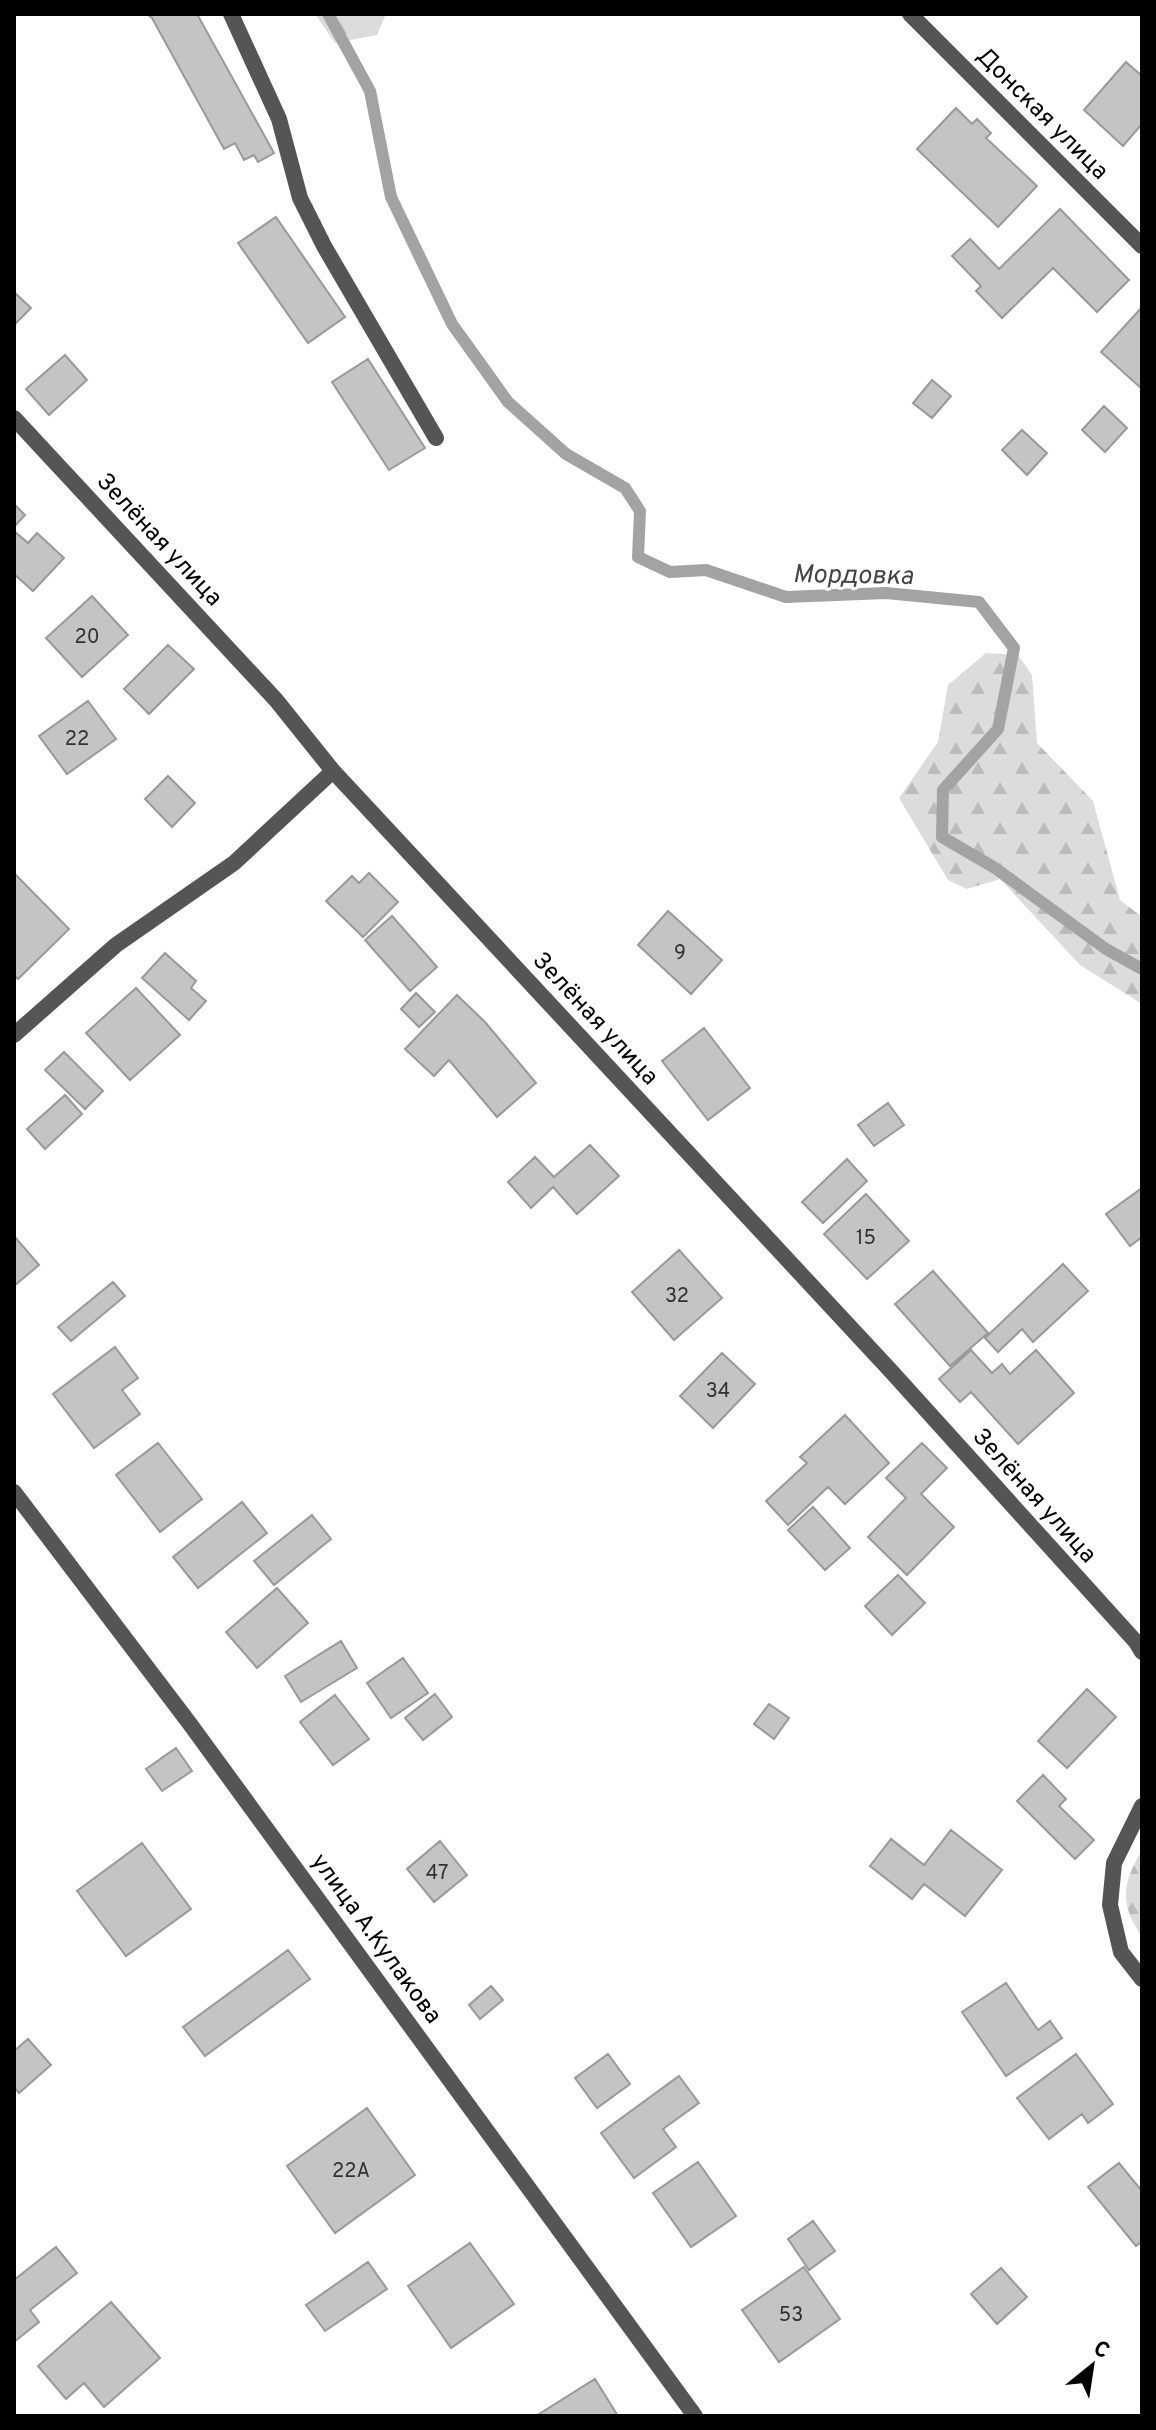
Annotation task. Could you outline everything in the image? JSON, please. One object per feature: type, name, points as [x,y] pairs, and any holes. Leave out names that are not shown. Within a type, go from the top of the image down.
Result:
[{"type":"street","points":[[231,14],[279,119],[300,198],[324,246],[436,438]]},
{"type":"street","name":"Донская улица","points":[[910,14],[1142,246]]},
{"type":"street","name":"Зелёная улица","points":[[14,418],[276,700],[333,771],[890,1370],[1142,1652]]},
{"type":"street","points":[[14,1035],[116,945],[234,863],[333,771]]},
{"type":"street","name":"улица А.Кулакова","points":[[14,1492],[209,1749],[695,2416]]},
{"type":"street","points":[[1142,1806],[1114,1863],[1110,1905],[1121,1952],[1142,1979]]},
{"type":"green space","points":[[315,14],[386,14],[377,35],[335,43]]},
{"type":"green space","points":[[986,653],[1018,655],[1032,675],[1037,743],[1093,801],[1120,900],[1142,917],[1142,1004],[1080,965],[1000,879],[967,889],[948,880],[899,798],[938,742],[948,685]]},
{"type":"green space","points":[[1142,1850],[1142,1937],[1129,1914],[1126,1894],[1130,1873]]},
{"type":"building","points":[[147,14],[197,14],[274,153],[258,162],[254,155],[244,160],[235,143],[224,149]]},
{"type":"building","points":[[1126,62],[1142,76],[1142,124],[1123,146],[1084,110]]},
{"type":"building","points":[[956,108],[972,124],[977,119],[991,133],[986,138],[1037,186],[998,227],[917,149]]},
{"type":"building","points":[[1060,209],[1129,280],[1097,312],[1053,268],[1002,318],[976,291],[981,286],[952,256],[970,239],[999,269]]},
{"type":"building","points":[[276,217],[345,317],[308,343],[238,243]]},
{"type":"building","points":[[14,292],[31,308],[14,325]]},
{"type":"building","points":[[1142,307],[1142,389],[1101,352]]},
{"type":"building","points":[[65,355],[87,380],[49,415],[26,389]]},
{"type":"building","points":[[368,359],[425,448],[389,470],[332,382]]},
{"type":"building","points":[[932,380],[951,396],[932,418],[913,403]]},
{"type":"building","points":[[1104,406],[1127,428],[1105,452],[1082,430]]},
{"type":"building","points":[[1022,430],[1047,453],[1027,475],[1002,450]]},
{"type":"building","points":[[14,504],[25,515],[14,527]]},
{"type":"building","points":[[14,531],[28,543],[37,533],[64,558],[33,591],[14,574]]},
{"type":"building","points":[[92,596],[128,635],[82,677],[46,638]]},
{"type":"building","points":[[168,645],[194,669],[149,714],[124,689]]},
{"type":"building","points":[[88,701],[116,739],[67,774],[39,736]]},
{"type":"building","points":[[168,776],[195,803],[172,827],[145,799]]},
{"type":"building","points":[[14,873],[69,929],[18,979],[14,975]]},
{"type":"building","points":[[369,873],[398,902],[363,937],[326,901],[352,876],[359,883]]},
{"type":"building","points":[[668,911],[722,960],[691,994],[638,945]]},
{"type":"building","points":[[392,916],[437,967],[410,991],[365,940]]},
{"type":"building","points":[[165,953],[196,981],[191,988],[206,1001],[189,1020],[142,978]]},
{"type":"building","points":[[136,988],[180,1035],[130,1080],[86,1033]]},
{"type":"building","points":[[416,993],[435,1012],[419,1027],[401,1009]]},
{"type":"building","points":[[457,995],[485,1022],[536,1083],[497,1117],[449,1060],[434,1076],[405,1049]]},
{"type":"building","points":[[704,1028],[750,1088],[708,1120],[662,1061]]},
{"type":"building","points":[[64,1052],[103,1091],[85,1109],[45,1070]]},
{"type":"building","points":[[65,1095],[82,1114],[45,1149],[27,1129]]},
{"type":"building","points":[[888,1103],[904,1125],[874,1146],[858,1125]]},
{"type":"building","points":[[590,1145],[619,1176],[577,1214],[553,1187],[531,1208],[508,1182],[535,1157],[554,1177]]},
{"type":"building","points":[[847,1159],[867,1181],[823,1223],[802,1202]]},
{"type":"building","points":[[1142,1188],[1142,1237],[1130,1246],[1106,1214]]},
{"type":"building","points":[[866,1194],[909,1241],[867,1279],[824,1234]]},
{"type":"building","points":[[14,1236],[39,1265],[14,1286]]},
{"type":"building","points":[[679,1250],[722,1298],[674,1340],[632,1292]]},
{"type":"building","points":[[1063,1264],[1088,1291],[1033,1342],[1022,1329],[998,1352],[985,1338]]},
{"type":"building","points":[[933,1271],[988,1333],[950,1366],[895,1304]]},
{"type":"building","points":[[113,1282],[125,1296],[71,1341],[58,1327]]},
{"type":"building","points":[[115,1347],[138,1378],[122,1390],[140,1414],[94,1448],[53,1394]]},
{"type":"building","points":[[971,1350],[992,1373],[1002,1364],[1010,1374],[1036,1350],[1074,1393],[1018,1444],[971,1392],[960,1402],[939,1379]]},
{"type":"building","points":[[722,1353],[755,1384],[713,1428],[680,1396]]},
{"type":"building","points":[[845,1415],[889,1463],[845,1504],[828,1487],[788,1525],[766,1501],[807,1463],[800,1457]]},
{"type":"building","points":[[158,1443],[202,1499],[160,1532],[116,1475]]},
{"type":"building","points":[[922,1443],[947,1468],[921,1494],[954,1527],[907,1575],[868,1537],[906,1498],[886,1478]]},
{"type":"building","points":[[242,1502],[267,1533],[198,1588],[173,1557]]},
{"type":"building","points":[[813,1507],[850,1548],[825,1570],[788,1530]]},
{"type":"building","points":[[312,1515],[331,1539],[274,1585],[254,1561]]},
{"type":"building","points":[[898,1575],[925,1603],[892,1635],[865,1606]]},
{"type":"building","points":[[277,1588],[308,1623],[257,1668],[226,1632]]},
{"type":"building","points":[[341,1641],[357,1668],[301,1702],[285,1676]]},
{"type":"building","points":[[403,1658],[428,1693],[391,1718],[367,1683]]},
{"type":"building","points":[[1087,1689],[1116,1717],[1067,1768],[1038,1741]]},
{"type":"building","points":[[435,1694],[452,1717],[423,1740],[405,1718]]},
{"type":"building","points":[[335,1695],[369,1739],[333,1765],[300,1722]]},
{"type":"building","points":[[769,1704],[789,1718],[774,1739],[754,1724]]},
{"type":"building","points":[[176,1748],[192,1771],[162,1791],[146,1769]]},
{"type":"building","points":[[1043,1775],[1066,1799],[1059,1806],[1094,1840],[1075,1859],[1017,1801]]},
{"type":"building","points":[[951,1830],[1002,1870],[965,1916],[924,1884],[912,1899],[870,1866],[891,1839],[924,1865]]},
{"type":"building","points":[[440,1841],[467,1875],[434,1902],[407,1869]]},
{"type":"building","points":[[142,1843],[191,1909],[126,1956],[77,1891]]},
{"type":"building","points":[[288,1950],[310,1979],[205,2056],[183,2027]]},
{"type":"building","points":[[1006,1983],[1038,2030],[1050,2021],[1062,2038],[1006,2076],[962,2012]]},
{"type":"building","points":[[491,1986],[503,2000],[480,2019],[469,2005]]},
{"type":"building","points":[[28,2039],[51,2065],[19,2093],[14,2087],[14,2051]]},
{"type":"building","points":[[608,2054],[630,2084],[597,2108],[575,2078]]},
{"type":"building","points":[[1076,2054],[1113,2104],[1088,2123],[1082,2114],[1049,2139],[1017,2098]]},
{"type":"building","points":[[679,2076],[699,2103],[663,2129],[676,2147],[634,2178],[601,2133]]},
{"type":"building","points":[[367,2108],[415,2175],[335,2233],[287,2166]]},
{"type":"building","points":[[698,2162],[736,2216],[691,2247],[653,2193]]},
{"type":"building","points":[[1119,2163],[1142,2191],[1142,2241],[1136,2246],[1088,2187]]},
{"type":"building","points":[[813,2221],[835,2251],[809,2270],[788,2239]]},
{"type":"building","points":[[470,2243],[514,2304],[451,2348],[408,2286]]},
{"type":"building","points":[[56,2247],[77,2273],[30,2310],[39,2322],[14,2342],[14,2280]]},
{"type":"building","points":[[368,2262],[387,2289],[325,2331],[306,2305]]},
{"type":"building","points":[[804,2267],[840,2319],[779,2362],[742,2310]]},
{"type":"building","points":[[1001,2268],[1027,2297],[997,2324],[971,2294]]},
{"type":"building","points":[[111,2302],[160,2358],[104,2407],[84,2383],[66,2399],[38,2366]]},
{"type":"building","points":[[595,2379],[618,2416],[536,2416]]},
{"type":"waterway","name":"Мордовка","points":[[328,14],[370,91],[391,197],[452,324],[508,402],[566,454],[625,488],[640,511],[638,557],[670,572],[706,570],[786,597],[886,593],[979,602],[1014,648],[998,729],[943,790],[942,837],[995,868],[1106,949],[1142,969]]}]
